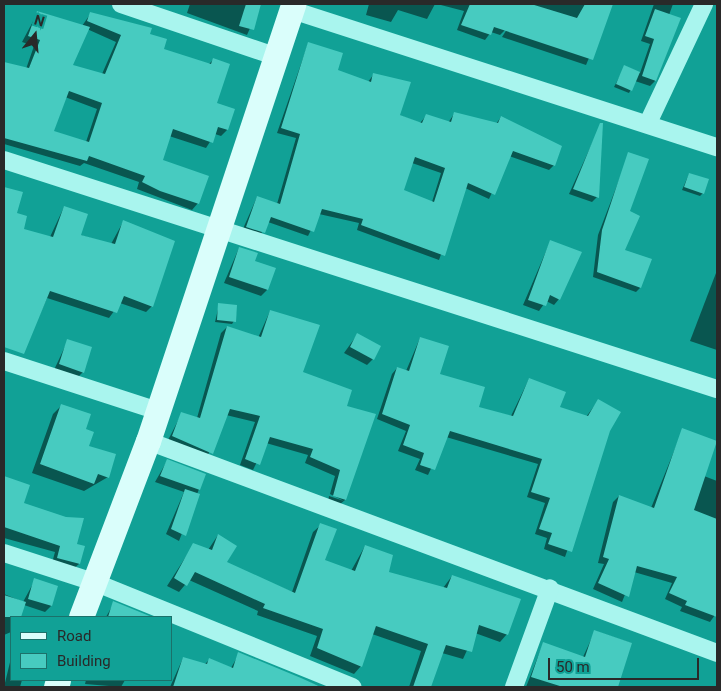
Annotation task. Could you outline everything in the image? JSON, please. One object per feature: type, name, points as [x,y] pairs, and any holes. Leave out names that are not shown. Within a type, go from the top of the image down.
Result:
[{"type":"street","points":[[121,4],[275,56]]},
{"type":"street","points":[[648,123],[704,4]]},
{"type":"street","points":[[81,616],[148,441],[292,7],[717,147]]},
{"type":"street","points":[[4,160],[218,226],[717,389]]},
{"type":"street","points":[[4,361],[158,411]]},
{"type":"street","points":[[148,441],[550,588],[717,652]]},
{"type":"street","points":[[4,553],[94,582],[352,687]]},
{"type":"street","points":[[514,687],[550,588]]},
{"type":"building","points":[[246,4],[261,4],[254,30],[239,26]]},
{"type":"building","points":[[470,4],[531,4],[577,18],[585,4],[613,4],[593,60],[494,27],[491,35],[461,25]]},
{"type":"building","points":[[655,9],[681,18],[656,81],[642,76],[654,39],[645,36]]},
{"type":"building","points":[[37,11],[90,27],[73,65],[105,74],[121,35],[87,21],[90,12],[152,28],[150,34],[167,39],[164,49],[211,64],[213,58],[230,64],[217,103],[235,109],[228,130],[218,127],[213,143],[173,129],[163,160],[209,176],[199,204],[160,191],[142,182],[145,176],[89,156],[87,161],[4,138],[4,62],[29,68],[40,40],[28,36]],"holes":[[[69,91],[102,103],[89,142],[54,131]]]},
{"type":"building","points":[[308,42],[343,53],[338,70],[371,82],[373,73],[411,82],[400,115],[422,123],[426,114],[451,122],[454,112],[498,123],[501,116],[562,146],[555,166],[513,151],[495,195],[468,183],[445,256],[361,225],[363,219],[322,209],[314,232],[271,217],[265,233],[246,227],[257,196],[280,204],[300,134],[281,128]],"holes":[[[415,157],[445,168],[434,202],[404,190]]]},
{"type":"building","points":[[624,65],[640,72],[632,91],[616,84]]},
{"type":"building","points":[[600,123],[603,123],[599,198],[573,189]]},
{"type":"building","points":[[628,152],[649,159],[630,211],[640,216],[625,250],[652,259],[641,288],[597,272],[602,230]]},
{"type":"building","points":[[689,173],[709,179],[704,194],[684,187]]},
{"type":"building","points":[[4,187],[23,192],[17,213],[27,216],[24,229],[53,237],[64,206],[88,214],[81,235],[115,244],[123,220],[175,241],[153,307],[124,296],[117,313],[50,291],[24,354],[4,347]]},
{"type":"building","points":[[550,240],[582,252],[560,300],[550,295],[546,306],[528,300]]},
{"type":"building","points":[[239,247],[258,253],[255,261],[276,268],[268,290],[229,277]]},
{"type":"building","points":[[218,303],[237,305],[236,322],[217,320]]},
{"type":"building","points":[[270,310],[320,325],[303,372],[352,390],[347,406],[376,414],[346,500],[333,496],[340,470],[310,457],[313,449],[270,437],[260,465],[245,459],[260,416],[230,409],[213,454],[172,436],[181,412],[200,418],[227,326],[261,337]]},
{"type":"building","points":[[357,333],[381,346],[374,360],[350,347]]},
{"type":"building","points":[[420,337],[449,346],[440,374],[485,387],[479,407],[513,416],[529,378],[566,392],[560,407],[588,416],[598,399],[621,412],[610,431],[572,552],[548,544],[552,533],[539,529],[550,498],[531,492],[542,459],[450,431],[435,470],[420,465],[424,453],[403,445],[410,425],[382,414],[397,367],[409,371]]},
{"type":"building","points":[[67,339],[92,347],[84,373],[59,364]]},
{"type":"building","points":[[61,404],[91,414],[86,429],[94,432],[89,446],[116,454],[109,478],[98,474],[94,484],[40,464]]},
{"type":"building","points":[[682,428],[717,441],[694,510],[717,519],[717,617],[685,605],[687,601],[669,593],[677,577],[637,566],[629,597],[598,583],[609,559],[603,557],[619,495],[654,508]]},
{"type":"building","points":[[167,459],[206,474],[200,490],[160,476]]},
{"type":"building","points":[[4,476],[30,485],[24,503],[66,517],[84,518],[77,544],[85,546],[80,564],[57,558],[60,546],[4,527]]},
{"type":"building","points":[[185,489],[200,494],[186,536],[171,529]]},
{"type":"building","points":[[320,523],[337,529],[325,560],[355,571],[365,545],[393,555],[389,572],[447,588],[452,575],[521,599],[508,635],[479,625],[472,652],[446,645],[431,687],[413,687],[428,644],[376,626],[362,667],[317,648],[323,629],[263,608],[265,604],[195,572],[187,586],[174,578],[193,543],[212,550],[218,534],[237,546],[227,562],[295,593]]},
{"type":"building","points":[[34,578],[58,586],[52,606],[28,599]]},
{"type":"building","points":[[4,595],[26,602],[21,616],[4,617]]},
{"type":"building","points":[[113,601],[150,616],[108,616]]},
{"type":"building","points":[[594,630],[632,643],[618,687],[563,687],[531,677],[543,642],[585,657]]},
{"type":"building","points":[[238,652],[321,687],[173,687],[183,657],[207,664],[209,658],[233,668]]}]
